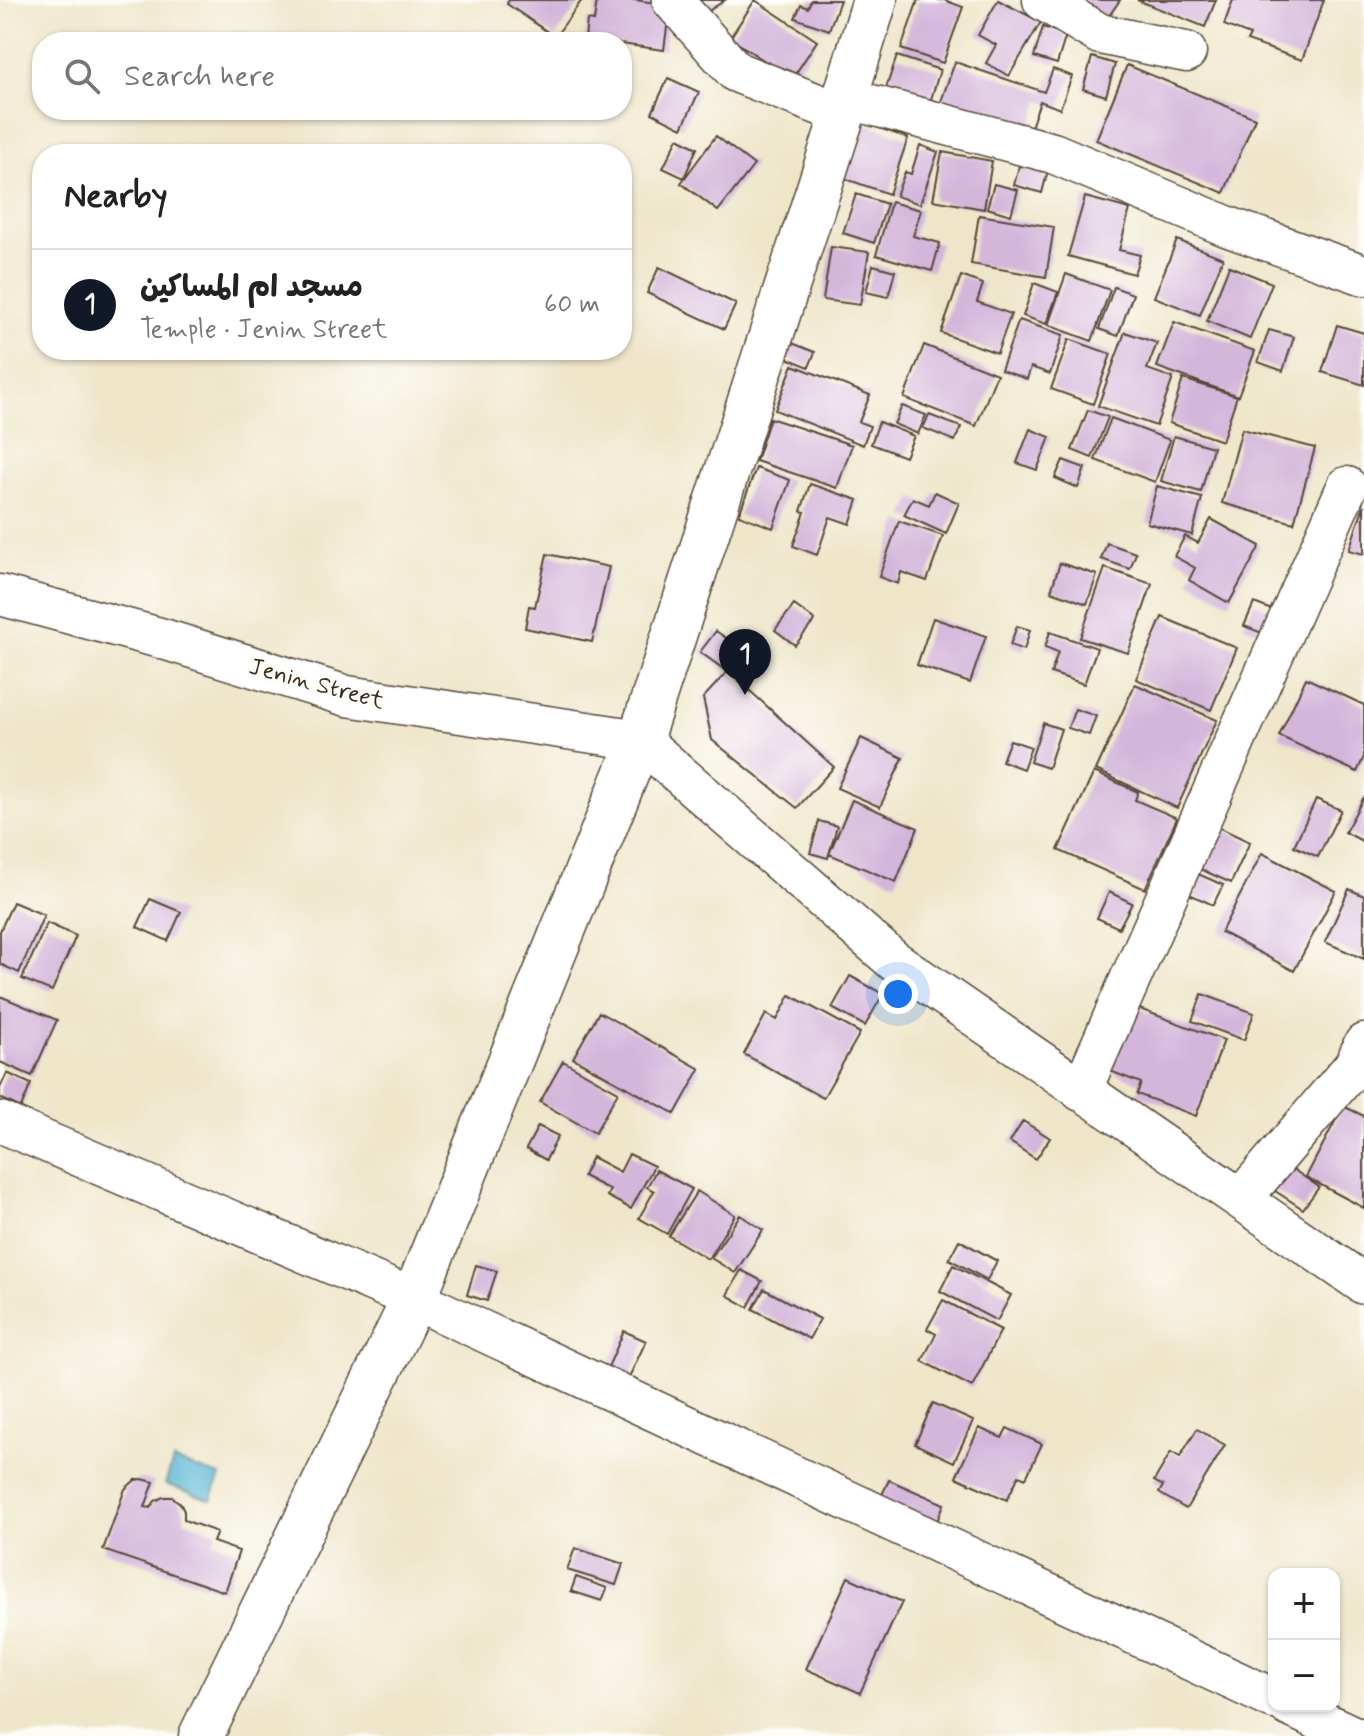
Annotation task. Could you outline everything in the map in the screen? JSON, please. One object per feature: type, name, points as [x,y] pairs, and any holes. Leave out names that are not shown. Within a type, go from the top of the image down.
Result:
[{"type":"street","points":[[672,0],[736,72],[844,106],[1053,153],[1226,226],[1364,275]]},
{"type":"street","points":[[201,1736],[414,1299],[640,740],[844,106],[875,0]]},
{"type":"street","points":[[1043,0],[1100,34],[1186,52]]},
{"type":"street","points":[[1081,1091],[1347,487]]},
{"type":"street","name":"Jenin Street","points":[[0,595],[160,638],[347,696],[640,740]]},
{"type":"street","points":[[640,740],[893,960],[1364,1284]]},
{"type":"street","points":[[1241,1199],[1354,1066],[1364,1044]]},
{"type":"street","points":[[0,1122],[414,1299],[1268,1696]]},
{"type":"street","points":[[1302,1712],[1353,1736]]},
{"type":"water","points":[[173,1460],[220,1476],[211,1500],[165,1484]]},
{"type":"building","points":[[509,0],[582,0],[559,32],[548,32],[507,4]]},
{"type":"building","points":[[597,0],[635,0],[670,5],[664,50],[632,46],[632,32],[586,32],[587,20],[594,21]]},
{"type":"building","points":[[686,0],[725,0],[698,18]]},
{"type":"building","points":[[755,0],[817,41],[792,79],[730,38]]},
{"type":"building","points":[[811,0],[840,0],[829,30],[795,18],[801,5],[808,8]]},
{"type":"building","points":[[918,0],[944,0],[963,7],[943,63],[901,49]]},
{"type":"building","points":[[998,0],[1041,22],[1009,76],[986,63],[996,45],[978,35]]},
{"type":"building","points":[[1068,0],[1120,0],[1104,23]]},
{"type":"building","points":[[1137,0],[1216,0],[1205,27]]},
{"type":"building","points":[[1233,0],[1324,0],[1302,60],[1247,41],[1250,35],[1224,25]]},
{"type":"building","points":[[1043,27],[1066,35],[1057,64],[1034,57]]},
{"type":"building","points":[[897,56],[940,70],[929,106],[885,91]]},
{"type":"building","points":[[1092,57],[1115,64],[1106,96],[1083,89]]},
{"type":"building","points":[[955,62],[1044,92],[1053,69],[1072,76],[1060,109],[1040,101],[1027,139],[938,110]]},
{"type":"building","points":[[1127,65],[1255,118],[1224,193],[1096,140]]},
{"type":"building","points":[[668,78],[699,92],[682,128],[652,113]]},
{"type":"building","points":[[859,121],[908,138],[889,194],[840,177]]},
{"type":"building","points":[[716,136],[754,165],[718,211],[681,183]]},
{"type":"building","points":[[678,138],[697,148],[684,178],[663,168]]},
{"type":"building","points":[[920,145],[938,152],[920,204],[896,196],[905,172],[911,174]]},
{"type":"building","points":[[942,152],[992,161],[984,209],[933,200]]},
{"type":"building","points":[[1021,159],[1049,166],[1042,193],[1014,185]]},
{"type":"building","points":[[994,184],[1018,190],[1011,215],[987,208]]},
{"type":"building","points":[[856,194],[887,204],[874,243],[843,233]]},
{"type":"building","points":[[1085,197],[1130,209],[1119,250],[1140,255],[1134,274],[1068,256]]},
{"type":"building","points":[[891,202],[921,210],[913,236],[940,243],[932,271],[876,255]]},
{"type":"building","points":[[979,215],[1054,227],[1046,277],[971,264]]},
{"type":"building","points":[[1177,240],[1223,258],[1200,315],[1154,297]]},
{"type":"building","points":[[831,247],[869,252],[860,305],[823,300]]},
{"type":"building","points":[[873,265],[895,271],[888,297],[866,292]]},
{"type":"building","points":[[1229,266],[1272,283],[1250,339],[1207,321]]},
{"type":"building","points":[[659,267],[736,304],[724,329],[647,293]]},
{"type":"building","points":[[1066,274],[1110,290],[1092,341],[1048,325]]},
{"type":"building","points":[[961,276],[983,284],[977,302],[1011,314],[997,353],[941,333]]},
{"type":"building","points":[[1034,283],[1058,292],[1046,324],[1023,316]]},
{"type":"building","points":[[1114,287],[1133,294],[1118,336],[1099,329]]},
{"type":"building","points":[[1019,320],[1063,335],[1050,374],[1031,367],[1027,379],[1001,370]]},
{"type":"building","points":[[1174,322],[1255,351],[1238,396],[1157,367]]},
{"type":"building","points":[[1337,325],[1364,333],[1364,385],[1322,372]]},
{"type":"building","points":[[1269,330],[1294,337],[1283,371],[1258,362]]},
{"type":"building","points":[[1125,332],[1157,343],[1147,369],[1173,378],[1156,426],[1098,406]]},
{"type":"building","points":[[1069,339],[1111,354],[1093,404],[1051,389]]},
{"type":"building","points":[[792,343],[815,352],[809,367],[787,358]]},
{"type":"building","points":[[924,345],[997,374],[976,426],[904,398]]},
{"type":"building","points":[[793,365],[870,395],[859,422],[870,426],[863,445],[775,410]]},
{"type":"building","points":[[1183,379],[1237,396],[1222,441],[1169,423]]},
{"type":"building","points":[[902,406],[926,415],[918,434],[894,424]]},
{"type":"building","points":[[1088,410],[1108,417],[1092,458],[1072,450]]},
{"type":"building","points":[[929,415],[961,427],[955,441],[923,428]]},
{"type":"building","points":[[770,418],[852,445],[837,488],[756,461]]},
{"type":"building","points":[[1111,418],[1170,440],[1155,482],[1095,460]]},
{"type":"building","points":[[879,422],[914,436],[905,457],[871,444]]},
{"type":"building","points":[[1030,429],[1050,437],[1037,470],[1017,463]]},
{"type":"building","points":[[1242,429],[1315,448],[1294,523],[1222,503]]},
{"type":"building","points":[[1174,436],[1213,447],[1201,492],[1161,481]]},
{"type":"building","points":[[1063,460],[1085,468],[1078,488],[1055,478]]},
{"type":"building","points":[[756,468],[790,480],[773,528],[739,515]]},
{"type":"building","points":[[810,484],[858,500],[850,524],[830,517],[817,555],[793,546],[805,512],[801,511]]},
{"type":"building","points":[[1157,486],[1202,498],[1192,535],[1147,523]]},
{"type":"building","points":[[935,492],[959,503],[946,534],[904,515],[913,498],[929,505]]},
{"type":"building","points":[[1364,505],[1364,554],[1349,550]]},
{"type":"building","points":[[1211,519],[1260,546],[1229,603],[1189,580],[1195,568],[1174,556],[1185,536],[1198,543]]},
{"type":"building","points":[[899,521],[943,536],[927,581],[901,572],[898,584],[879,577]]},
{"type":"building","points":[[1107,543],[1136,553],[1130,569],[1101,559]]},
{"type":"building","points":[[547,554],[609,567],[592,642],[525,628],[529,606],[535,607]]},
{"type":"building","points":[[1060,563],[1097,575],[1087,604],[1051,591]]},
{"type":"building","points":[[1105,568],[1152,584],[1128,653],[1080,638]]},
{"type":"building","points":[[1254,603],[1272,610],[1262,633],[1244,626]]},
{"type":"building","points":[[794,605],[815,620],[795,645],[775,630]]},
{"type":"building","points":[[1162,617],[1237,648],[1211,710],[1136,679]]},
{"type":"building","points":[[933,618],[986,636],[970,683],[917,665]]},
{"type":"building","points":[[1017,626],[1030,630],[1024,650],[1010,645]]},
{"type":"building","points":[[716,631],[740,648],[725,670],[700,652]]},
{"type":"building","points":[[1050,632],[1097,648],[1084,684],[1051,673],[1058,652],[1045,647]]},
{"type":"building","points":[[728,671],[834,767],[797,808],[712,740],[703,698]]},
{"type":"building","points":[[1306,678],[1364,705],[1364,757],[1357,772],[1279,736]]},
{"type":"building","points":[[1135,684],[1217,720],[1177,808],[1096,770]]},
{"type":"building","points":[[1075,709],[1096,716],[1089,735],[1068,728]]},
{"type":"building","points":[[1043,723],[1061,729],[1048,768],[1030,762]]},
{"type":"building","points":[[861,738],[903,758],[880,807],[837,788]]},
{"type":"building","points":[[1010,740],[1031,747],[1023,769],[1002,761]]},
{"type":"building","points":[[1094,772],[1138,792],[1135,800],[1177,818],[1145,889],[1058,850]]},
{"type":"building","points":[[1364,797],[1364,842],[1345,832]]},
{"type":"building","points":[[1316,799],[1341,810],[1318,857],[1294,846]]},
{"type":"building","points":[[852,800],[918,828],[896,882],[829,854]]},
{"type":"building","points":[[819,821],[837,826],[828,858],[810,853]]},
{"type":"building","points":[[1218,827],[1250,842],[1231,883],[1198,868]]},
{"type":"building","points":[[1262,853],[1336,891],[1294,971],[1221,932]]},
{"type":"building","points":[[1196,873],[1223,885],[1213,905],[1187,893]]},
{"type":"building","points":[[1349,889],[1364,896],[1364,959],[1325,942]]},
{"type":"building","points":[[1109,892],[1132,903],[1119,928],[1097,918]]},
{"type":"building","points":[[150,899],[181,912],[168,941],[137,927]]},
{"type":"building","points":[[13,902],[44,915],[19,973],[0,964],[0,931]]},
{"type":"building","points":[[47,923],[76,936],[52,991],[22,979]]},
{"type":"building","points":[[850,976],[883,994],[865,1026],[832,1008]]},
{"type":"building","points":[[1202,994],[1254,1013],[1244,1040],[1192,1021]]},
{"type":"building","points":[[790,995],[860,1033],[823,1098],[744,1054],[766,1014],[777,1020]]},
{"type":"building","points":[[0,996],[57,1020],[32,1076],[0,1062]]},
{"type":"building","points":[[1134,1007],[1224,1040],[1196,1116],[1137,1094],[1141,1083],[1110,1071]]},
{"type":"building","points":[[599,1012],[700,1069],[675,1114],[573,1058]]},
{"type":"building","points":[[563,1061],[618,1092],[595,1133],[540,1102]]},
{"type":"building","points":[[7,1073],[31,1084],[21,1108],[0,1098],[0,1088]]},
{"type":"building","points":[[1343,1106],[1364,1116],[1364,1208],[1306,1177]]},
{"type":"building","points":[[1023,1121],[1050,1138],[1036,1159],[1010,1142]]},
{"type":"building","points":[[538,1126],[558,1136],[546,1160],[526,1149]]},
{"type":"building","points":[[629,1154],[654,1166],[631,1209],[607,1196],[610,1190],[583,1176],[592,1157],[620,1172]]},
{"type":"building","points":[[1288,1166],[1319,1187],[1303,1209],[1272,1189]]},
{"type":"building","points":[[656,1170],[692,1189],[667,1234],[639,1218],[654,1191],[647,1187]]},
{"type":"building","points":[[697,1191],[735,1215],[708,1259],[669,1236]]},
{"type":"building","points":[[740,1215],[763,1230],[735,1273],[711,1258]]},
{"type":"building","points":[[959,1240],[997,1261],[987,1280],[949,1259]]},
{"type":"building","points":[[476,1265],[497,1271],[487,1301],[467,1295]]},
{"type":"building","points":[[953,1265],[1011,1295],[997,1321],[940,1291]]},
{"type":"building","points":[[741,1270],[762,1281],[748,1307],[727,1295]]},
{"type":"building","points":[[764,1289],[820,1319],[809,1339],[753,1309]]},
{"type":"building","points":[[943,1300],[1001,1330],[972,1387],[922,1361],[936,1334],[927,1329]]},
{"type":"building","points":[[624,1331],[646,1341],[625,1386],[604,1376]]},
{"type":"building","points":[[933,1403],[973,1421],[954,1462],[915,1444]]},
{"type":"building","points":[[979,1428],[1002,1438],[1007,1428],[1042,1444],[1026,1478],[1019,1475],[1007,1500],[956,1477]]},
{"type":"building","points":[[1197,1429],[1225,1445],[1186,1509],[1159,1493],[1163,1486],[1154,1481],[1171,1452],[1180,1457]]},
{"type":"building","points":[[135,1480],[154,1482],[145,1507],[150,1508],[163,1497],[172,1497],[180,1503],[184,1520],[217,1532],[213,1542],[239,1551],[225,1592],[103,1550],[125,1489]]},
{"type":"building","points":[[889,1480],[944,1504],[936,1524],[880,1499]]},
{"type":"building","points":[[575,1548],[623,1564],[616,1585],[567,1570]]},
{"type":"building","points":[[576,1577],[607,1588],[602,1601],[571,1591]]},
{"type":"building","points":[[848,1577],[902,1602],[860,1693],[806,1669]]},
{"type":"place","name":"مسجد ام المساكين","points":[[745,695]]}]
